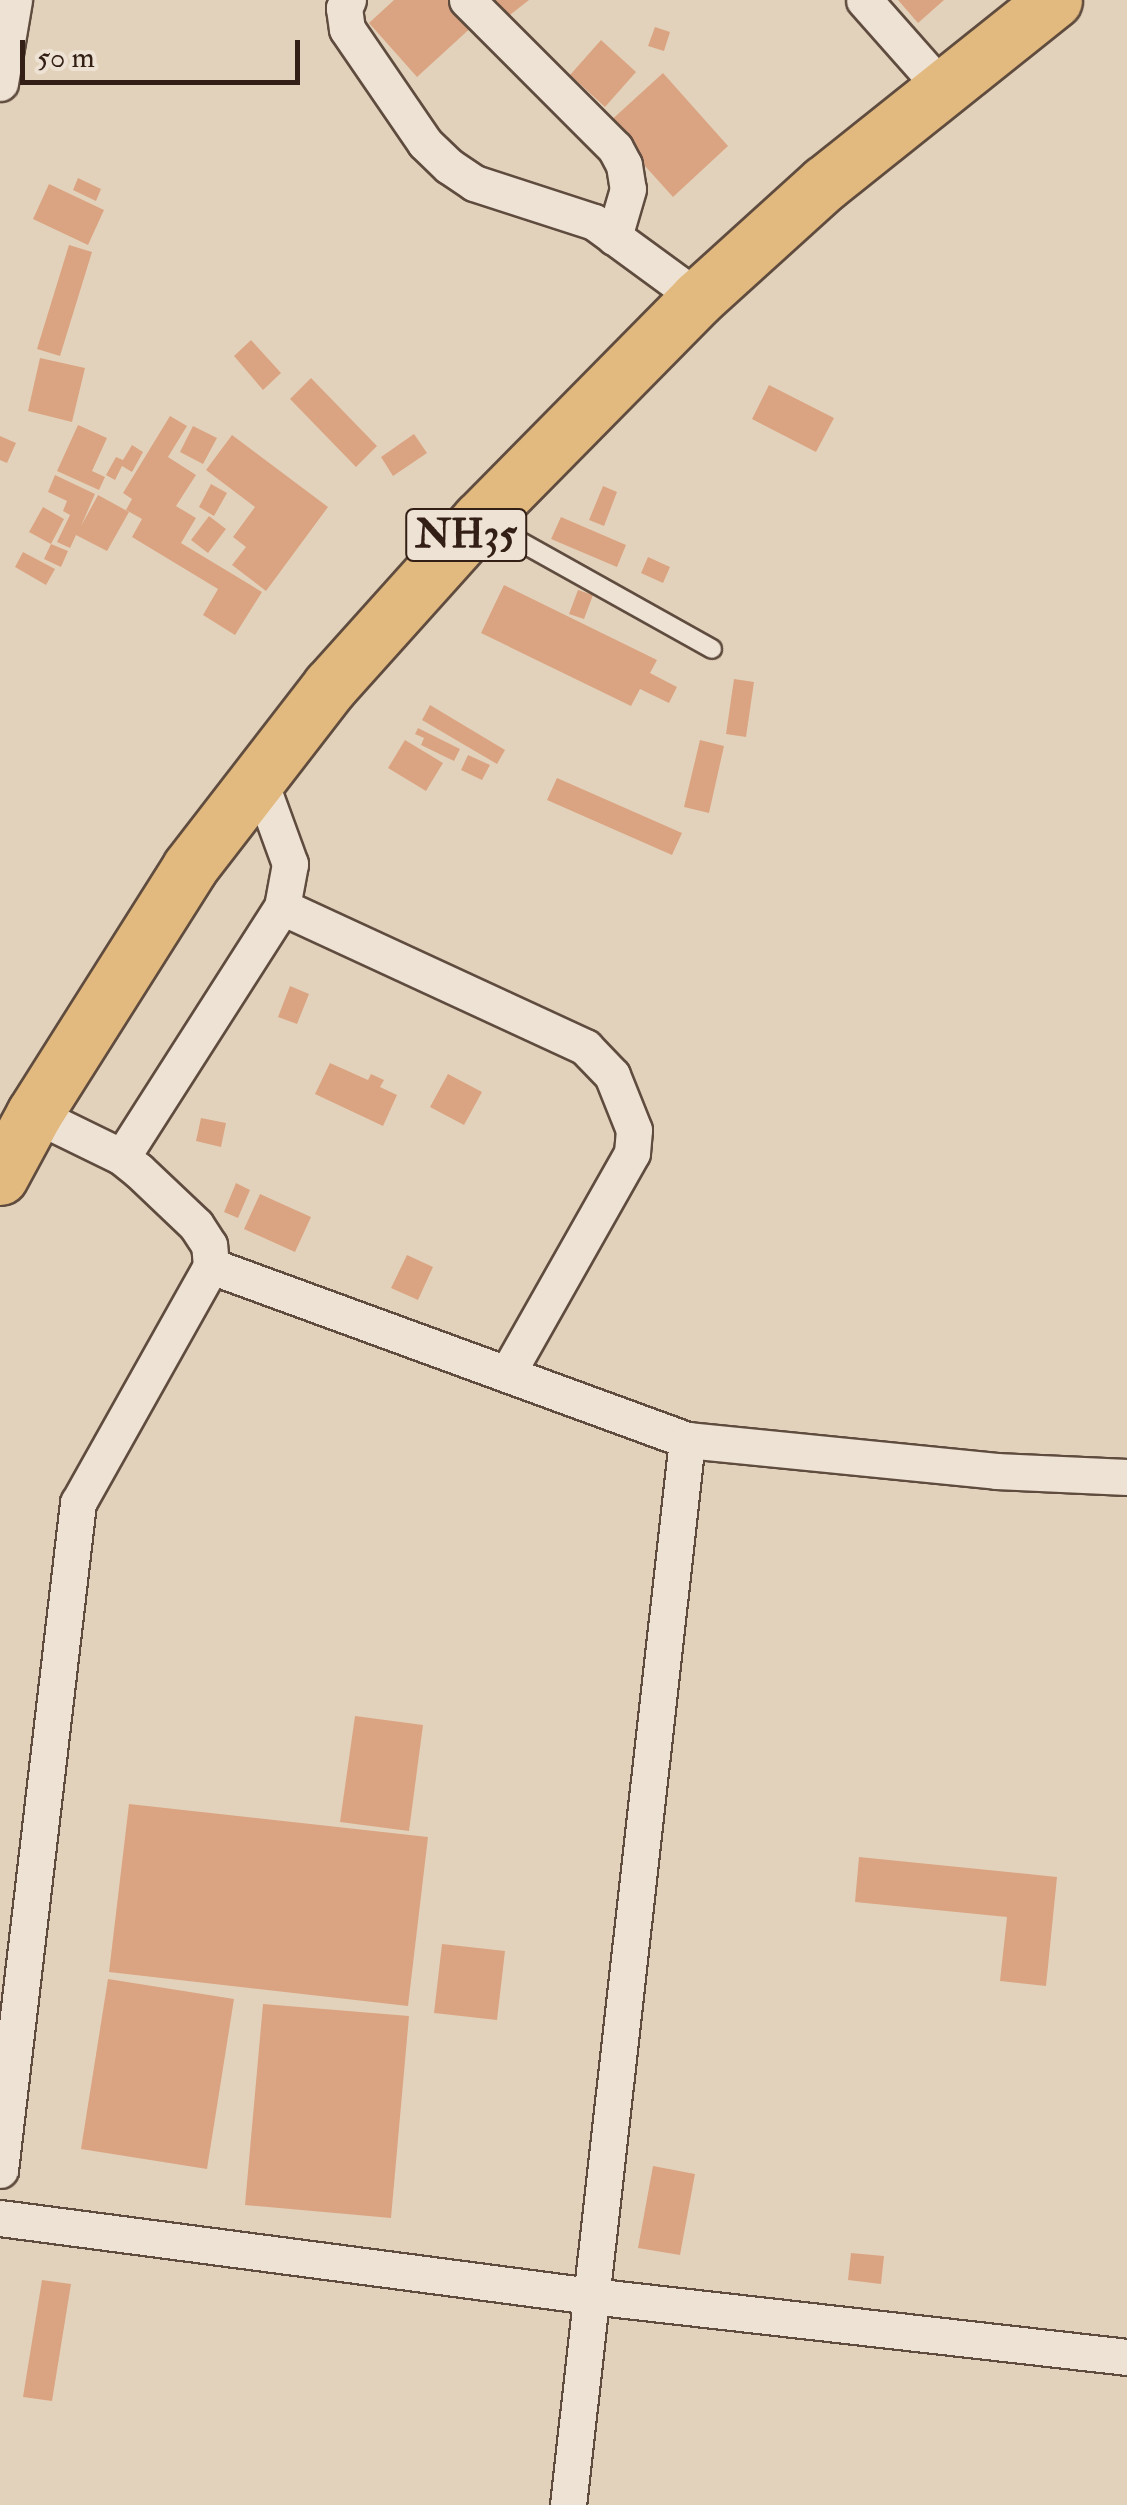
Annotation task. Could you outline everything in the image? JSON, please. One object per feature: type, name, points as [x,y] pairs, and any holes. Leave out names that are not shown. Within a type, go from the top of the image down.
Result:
[{"type":"highway","name":"NH35","points":[[0,1177],[34,1114],[190,867],[330,686],[480,519],[698,298],[825,182],[1054,0]]},
{"type":"street","points":[[0,84],[14,0]]},
{"type":"street","points":[[348,0],[347,29],[425,143],[449,166],[474,182],[594,222],[698,298]]},
{"type":"street","points":[[466,0],[615,148],[624,166],[628,189],[614,237]]},
{"type":"street","points":[[864,0],[941,87]]},
{"type":"street","points":[[122,1157],[282,907],[290,864],[260,779]]},
{"type":"street","points":[[282,907],[584,1047],[612,1075],[634,1130],[632,1153],[507,1374]]},
{"type":"street","points":[[0,2170],[78,1503],[211,1266],[208,1244],[196,1225],[122,1157],[34,1114]]},
{"type":"street","points":[[211,1266],[688,1440],[996,1471],[1127,1477]]},
{"type":"street","points":[[568,2505],[688,1440]]},
{"type":"street","points":[[0,2218],[592,2296],[1127,2357]]},
{"type":"lane","points":[[480,519],[712,648]]},
{"type":"building","points":[[394,0],[454,0],[475,24],[417,77],[369,23]]},
{"type":"building","points":[[483,0],[529,0],[501,22]]},
{"type":"building","points":[[898,0],[944,0],[918,23]]},
{"type":"building","points":[[655,27],[670,32],[664,51],[648,46]]},
{"type":"building","points":[[601,40],[636,72],[605,107],[570,75]]},
{"type":"building","points":[[663,73],[728,146],[673,197],[607,124]]},
{"type":"building","points":[[78,178],[101,189],[96,201],[73,190]]},
{"type":"building","points":[[49,184],[104,210],[88,245],[33,219]]},
{"type":"building","points":[[69,245],[92,252],[60,356],[37,349]]},
{"type":"building","points":[[251,340],[281,373],[263,390],[234,356]]},
{"type":"building","points":[[40,358],[85,368],[72,422],[28,411]]},
{"type":"building","points":[[311,378],[377,446],[356,467],[290,399]]},
{"type":"building","points":[[769,385],[834,418],[816,452],[752,419]]},
{"type":"building","points":[[170,416],[187,426],[168,457],[196,475],[176,506],[196,518],[181,543],[262,592],[235,635],[203,615],[218,589],[132,537],[142,519],[126,510],[132,499],[123,493]]},
{"type":"building","points":[[78,425],[107,438],[92,471],[105,477],[99,490],[57,471]]},
{"type":"building","points":[[193,426],[217,438],[203,464],[180,452]]},
{"type":"building","points":[[414,434],[427,453],[393,476],[381,457]]},
{"type":"building","points":[[232,435],[328,507],[266,591],[232,565],[246,547],[233,537],[255,507],[206,470]]},
{"type":"building","points":[[0,436],[16,443],[7,463],[0,460]]},
{"type":"building","points":[[132,445],[143,452],[132,472],[122,466],[115,480],[106,475],[116,457],[123,460]]},
{"type":"building","points":[[55,475],[95,494],[81,526],[98,495],[129,512],[107,551],[76,535],[70,548],[57,542],[70,515],[63,511],[67,501],[48,492]]},
{"type":"building","points":[[211,484],[227,493],[214,516],[199,507]]},
{"type":"building","points":[[603,486],[617,492],[604,526],[589,520]]},
{"type":"building","points":[[43,507],[64,519],[51,544],[29,532]]},
{"type":"building","points":[[209,516],[226,529],[208,553],[191,540]]},
{"type":"building","points":[[561,517],[626,545],[617,567],[551,539]]},
{"type":"building","points":[[51,544],[68,551],[61,567],[44,559]]},
{"type":"building","points":[[23,552],[55,569],[46,585],[15,567]]},
{"type":"building","points":[[648,557],[670,567],[663,583],[641,573]]},
{"type":"building","points":[[504,585],[657,660],[650,673],[677,687],[669,703],[640,689],[631,706],[481,633]]},
{"type":"building","points":[[578,590],[593,595],[584,619],[569,614]]},
{"type":"building","points":[[734,679],[754,682],[746,737],[726,734]]},
{"type":"building","points":[[430,705],[505,750],[497,764],[422,720]]},
{"type":"building","points":[[418,728],[460,749],[454,761],[421,745],[424,738],[415,734]]},
{"type":"building","points":[[405,740],[443,763],[426,791],[388,768]]},
{"type":"building","points":[[700,740],[724,746],[709,813],[684,807]]},
{"type":"building","points":[[468,755],[490,765],[482,780],[461,770]]},
{"type":"building","points":[[557,778],[682,833],[672,855],[547,800]]},
{"type":"building","points":[[290,986],[309,994],[297,1024],[278,1017]]},
{"type":"building","points":[[330,1063],[368,1080],[371,1074],[384,1080],[380,1087],[397,1095],[383,1126],[315,1094]]},
{"type":"building","points":[[448,1074],[482,1092],[464,1125],[430,1107]]},
{"type":"building","points":[[201,1118],[226,1123],[221,1147],[196,1141]]},
{"type":"building","points":[[236,1183],[250,1190],[238,1218],[224,1212]]},
{"type":"building","points":[[260,1194],[311,1217],[295,1252],[244,1229]]},
{"type":"building","points":[[407,1255],[433,1267],[418,1300],[391,1288]]},
{"type":"building","points":[[355,1716],[423,1725],[409,1831],[340,1822]]},
{"type":"building","points":[[129,1804],[428,1837],[408,2006],[109,1972]]},
{"type":"building","points":[[859,1857],[1057,1877],[1046,1986],[1000,1981],[1007,1917],[855,1902]]},
{"type":"building","points":[[442,1944],[505,1951],[497,2020],[434,2013]]},
{"type":"building","points":[[108,1979],[234,1999],[207,2169],[81,2149]]},
{"type":"building","points":[[263,2004],[409,2016],[391,2218],[245,2205]]},
{"type":"building","points":[[653,2166],[695,2174],[680,2255],[638,2248]]},
{"type":"building","points":[[851,2253],[884,2256],[881,2284],[848,2280]]},
{"type":"building","points":[[42,2280],[71,2284],[52,2401],[23,2397]]}]
